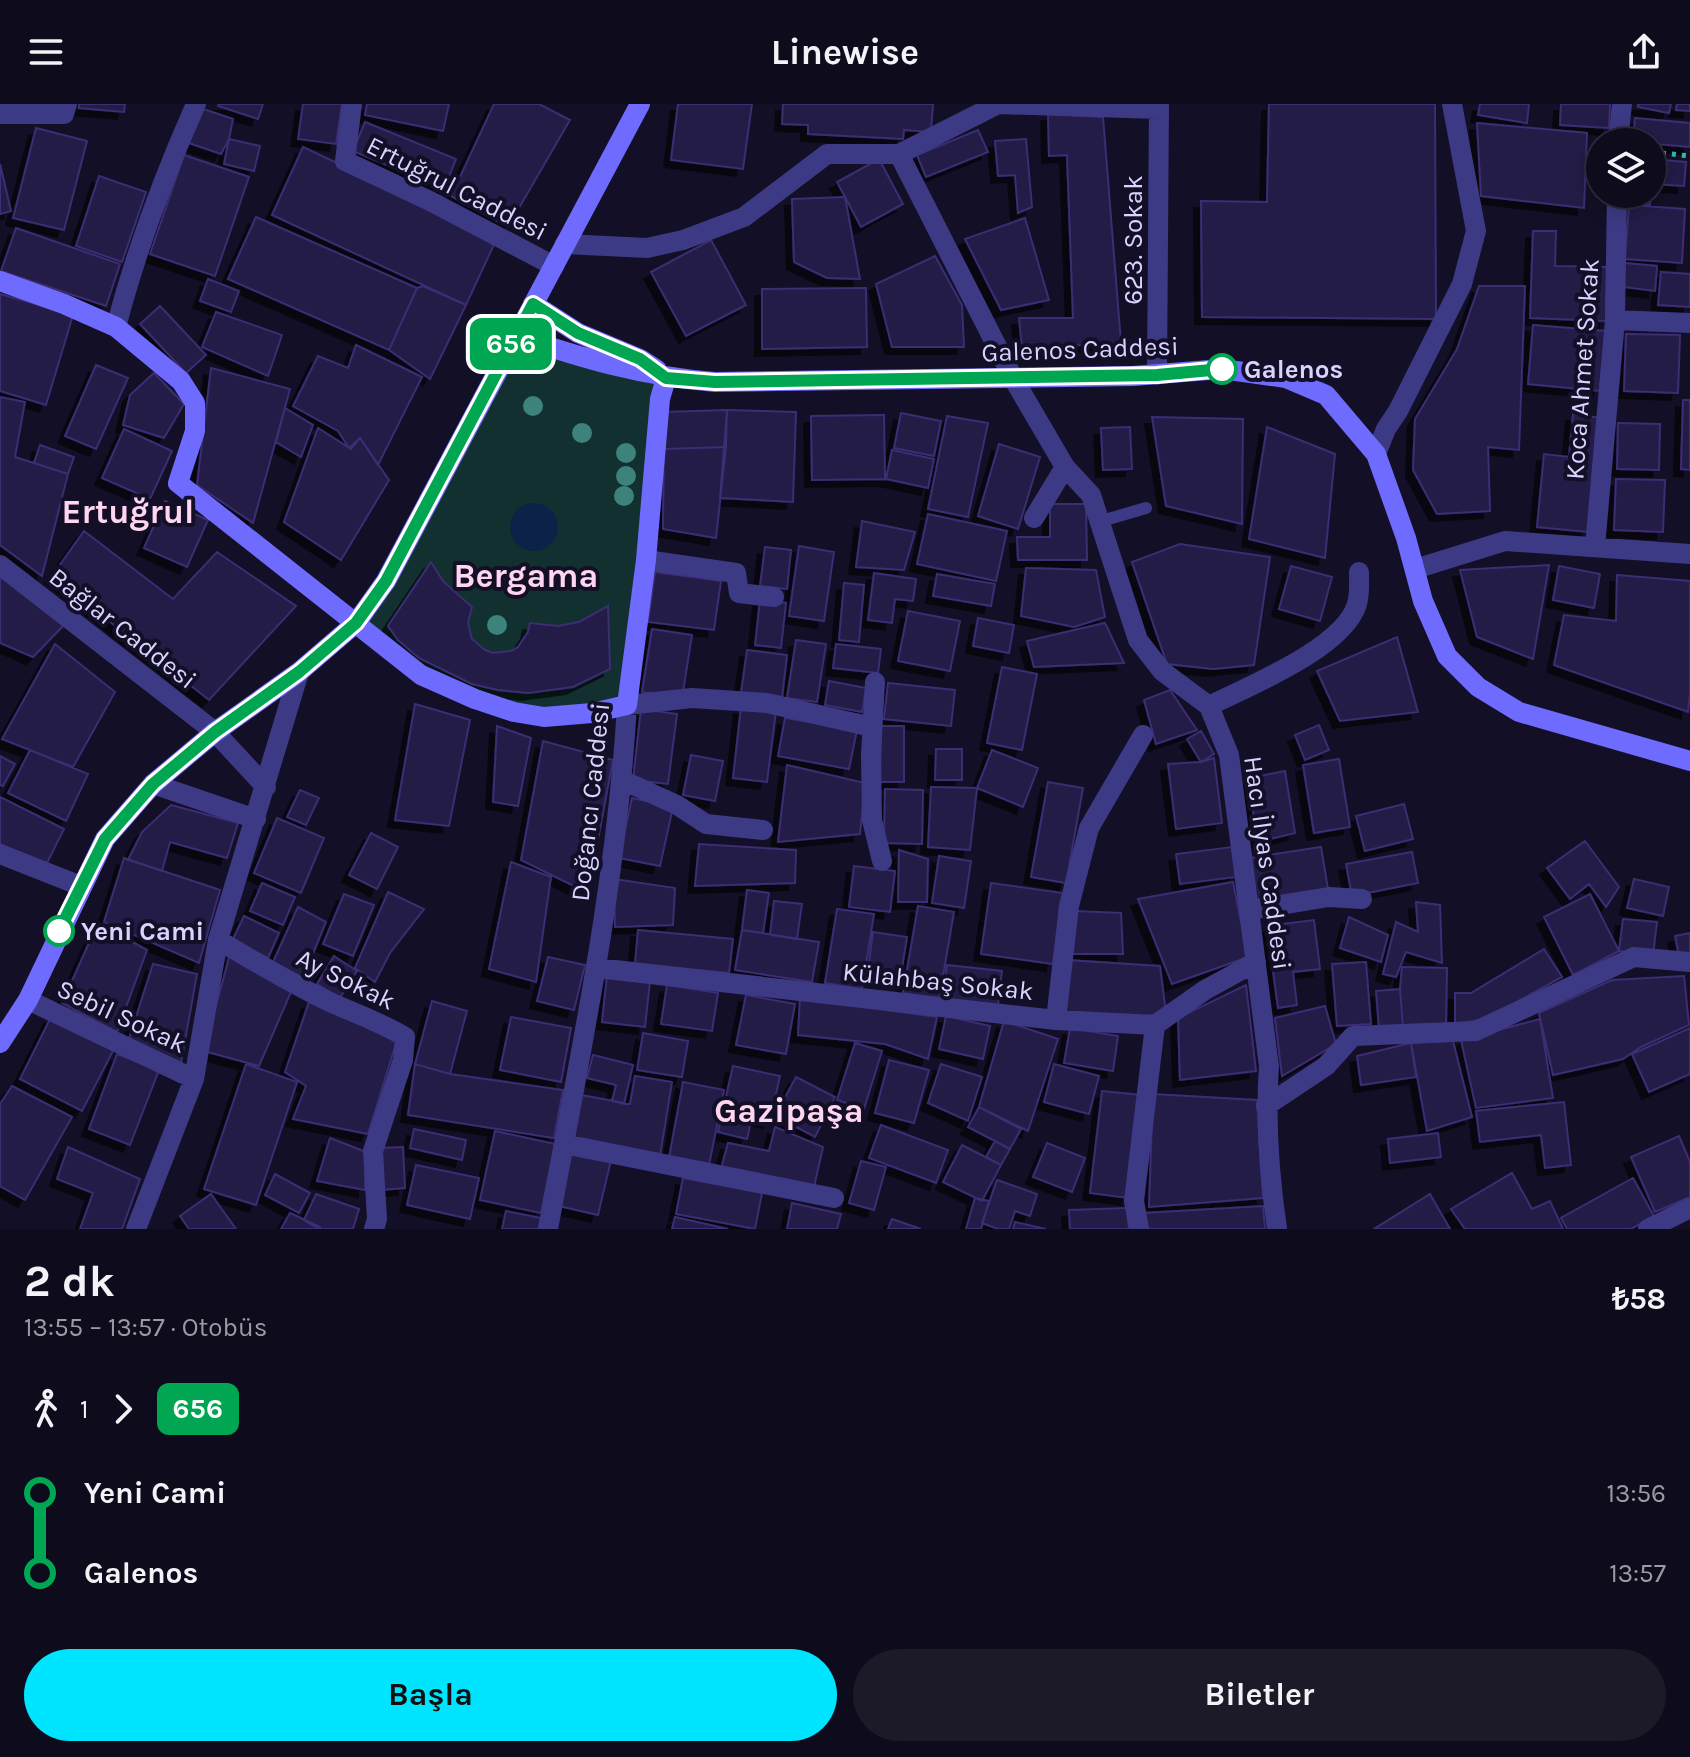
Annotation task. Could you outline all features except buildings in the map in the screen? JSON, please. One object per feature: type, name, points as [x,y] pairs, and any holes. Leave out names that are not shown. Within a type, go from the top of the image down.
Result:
[{"type":"main road","points":[[0,1043],[28,1000],[105,839],[153,784],[215,732],[299,672],[356,623],[386,581],[640,104]]},
{"type":"main road","points":[[0,281],[116,327],[181,381],[195,403],[195,431],[178,483],[421,675],[475,699],[514,712],[544,717],[592,713],[627,705]]},
{"type":"main road","name":"Galenos Caddesi","points":[[533,304],[578,333],[640,359],[666,378]]},
{"type":"main road","name":"Galenos Caddesi","points":[[516,336],[589,361],[666,378],[715,382],[1157,375],[1222,369],[1286,378],[1326,395],[1376,454],[1406,538],[1423,601],[1447,656],[1478,687],[1519,712],[1690,761]]},
{"type":"main road","name":"Doğancı Caddesi","points":[[627,705],[646,560],[660,399],[666,378]]},
{"type":"street","points":[[0,114],[64,114],[67,104]]},
{"type":"street","points":[[116,327],[130,274],[196,104]]},
{"type":"street","name":"Ertuğrul Caddesi","points":[[352,104],[345,161],[430,201],[554,266]]},
{"type":"street","points":[[565,244],[647,248],[683,240],[744,217],[827,154],[899,154],[998,104],[1159,106]]},
{"type":"street","points":[[1376,454],[1462,284],[1476,231],[1452,104]]},
{"type":"street","points":[[1619,128],[1622,104]]},
{"type":"street","name":"623. Sokak","points":[[1157,375],[1159,106]]},
{"type":"street","points":[[899,154],[1013,378],[1065,467],[1091,495],[1138,640],[1162,671],[1209,706],[1309,656],[1348,622],[1358,603],[1359,572]]},
{"type":"street","name":"Koca Ahmet Sokak","points":[[1595,547],[1615,320],[1617,208]]},
{"type":"street","points":[[1615,320],[1690,323]]},
{"type":"street","points":[[1034,518],[1065,467]]},
{"type":"street","points":[[1415,569],[1505,541],[1690,554]]},
{"type":"street","points":[[646,560],[736,573],[739,593],[774,597]]},
{"type":"street","name":"Bağlar Caddesi","points":[[0,565],[215,732],[266,787]]},
{"type":"street","points":[[136,1229],[194,1079],[218,940],[299,672]]},
{"type":"street","points":[[875,682],[872,820],[882,861]]},
{"type":"street","points":[[627,705],[692,698],[767,703],[872,727]]},
{"type":"street","name":"Doğancı Caddesi","points":[[548,1229],[597,968],[622,780],[627,705]]},
{"type":"street","name":"Hacı İlyas Caddesi","points":[[1209,706],[1229,755],[1250,910],[1269,1066],[1266,1106],[1270,1181],[1277,1229]]},
{"type":"street","points":[[1056,1020],[1069,906],[1089,828],[1143,735]]},
{"type":"street","points":[[622,780],[677,805],[706,824],[763,830]]},
{"type":"street","points":[[153,784],[256,819]]},
{"type":"street","points":[[0,854],[81,886]]},
{"type":"street","points":[[1250,910],[1329,897],[1362,899]]},
{"type":"street","name":"Ay Sokak","points":[[218,940],[288,980],[405,1037],[403,1060],[373,1151],[377,1219],[374,1229]]},
{"type":"street","points":[[1266,1106],[1326,1066],[1353,1036],[1476,1031],[1634,957],[1690,962]]},
{"type":"street","points":[[1139,1229],[1134,1201],[1155,1025],[1205,990],[1256,962]]},
{"type":"street","name":"Külahbaş Sokak","points":[[597,968],[1056,1020],[1155,1025]]},
{"type":"street","name":"Sebil Sokak","points":[[28,1000],[194,1079]]},
{"type":"street","points":[[564,1144],[834,1198]]},
{"type":"street","points":[[1648,1229],[1690,1208]]},
{"type":"lane","points":[[1098,522],[1146,508]]},
{"type":"path","points":[[1666,153],[1690,156]]},
{"type":"green space","points":[[516,336],[666,378],[627,705],[592,713],[475,699],[356,623]]},
{"type":"water","points":[[534,503],[543,504],[551,510],[557,518],[557,536],[551,544],[543,550],[534,551],[525,550],[517,544],[511,536],[510,527],[511,518],[517,510],[525,504]]},
{"type":"bus line","name":"656","points":[[59,931],[105,839],[153,784],[215,732],[299,672],[356,623],[386,581],[533,304],[578,333],[640,359],[666,378],[715,382],[1133,376],[1222,369]]},
{"type":"place","name":"Galenos","points":[[1222,369]]},
{"type":"place","name":"Yeni Cami","points":[[59,931]]},
{"type":"district","name":"Ertuğrul","points":[[128,511]]},
{"type":"district","name":"Bergama","points":[[526,575]]},
{"type":"district","name":"Gazipaşa","points":[[789,1110]]}]
